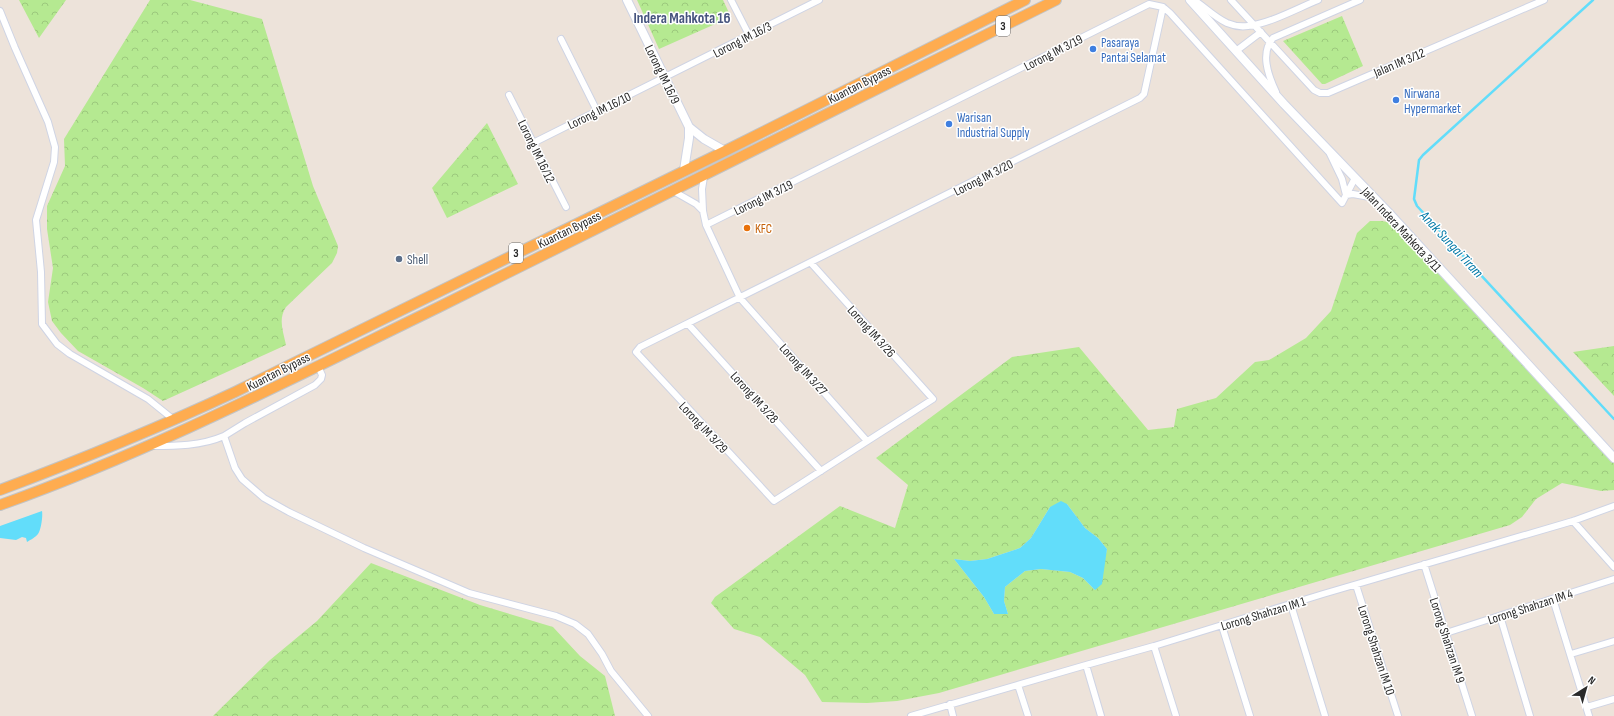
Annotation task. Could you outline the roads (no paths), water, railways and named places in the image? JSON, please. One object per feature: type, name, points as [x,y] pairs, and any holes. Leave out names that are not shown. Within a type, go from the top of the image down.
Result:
[{"type":"highway","name":"Kuantan Bypass","points":[[0,490],[65,466],[174,420],[292,364],[725,151],[1025,0]]},
{"type":"highway","name":"Kuantan Bypass","points":[[0,505],[149,446],[242,404],[675,192],[1056,0]]},
{"type":"street","name":"Lorong IM 16/9","points":[[627,0],[689,127],[704,139],[725,151]]},
{"type":"street","points":[[731,0],[750,35]]},
{"type":"street","name":"Lorong IM 16/3","points":[[665,78],[819,0]]},
{"type":"street","name":"Jalan Indera Mahkota 3/11","points":[[1190,0],[1284,104],[1375,198],[1559,396],[1614,458]]},
{"type":"street","points":[[1194,0],[1227,23],[1240,27],[1254,25],[1318,0]]},
{"type":"street","name":"Jalan IM 3/12","points":[[1231,0],[1314,90],[1320,93],[1328,92],[1544,0]]},
{"type":"street","points":[[1284,104],[1275,92],[1267,68],[1265,53],[1270,42],[1278,34],[1360,0]]},
{"type":"street","name":"Lorong IM 3/19","points":[[706,225],[1149,4],[1163,7]]},
{"type":"street","points":[[1163,7],[1342,203],[1355,178]]},
{"type":"street","name":"Lorong IM 3/20","points":[[636,352],[640,347],[1140,98],[1144,94],[1163,7]]},
{"type":"street","points":[[0,11],[48,122],[55,147],[54,162],[36,220],[41,272],[42,324],[57,344],[70,354],[148,399],[174,420]]},
{"type":"street","points":[[1236,51],[1261,32]]},
{"type":"street","points":[[561,39],[597,112]]},
{"type":"street","name":"Lorong IM 16/10","points":[[533,143],[665,78]]},
{"type":"street","name":"Lorong IM 16/12","points":[[509,95],[566,207]]},
{"type":"street","points":[[684,170],[689,138],[689,127]]},
{"type":"street","points":[[1329,152],[1342,179],[1346,195]]},
{"type":"street","name":"Lorong IM 3/27","points":[[704,177],[702,189],[703,211],[706,225],[740,298],[867,441]]},
{"type":"street","points":[[675,192],[696,204],[703,211]]},
{"type":"street","points":[[1346,195],[1353,194],[1375,198]]},
{"type":"street","name":"Lorong IM 3/26","points":[[811,263],[933,399],[867,441]]},
{"type":"street","name":"Lorong IM 3/28","points":[[688,324],[821,471]]},
{"type":"street","name":"Lorong IM 3/29","points":[[636,352],[774,501],[821,471]]},
{"type":"street","points":[[149,446],[182,446],[224,436],[315,385],[321,379],[322,375],[318,366]]},
{"type":"street","points":[[224,436],[234,468],[242,479],[264,498],[289,512],[364,548],[469,593],[556,616],[575,624],[588,634],[602,654],[611,671],[648,716]]},
{"type":"street","points":[[821,471],[867,441]]},
{"type":"street","name":"Lorong Shahzan IM 1","points":[[911,716],[1222,626],[1424,564],[1573,521],[1614,506]]},
{"type":"street","points":[[1573,521],[1614,567]]},
{"type":"street","name":"Lorong Shahzan IM 9","points":[[1424,564],[1472,716]]},
{"type":"street","name":"Lorong Shahzan IM 4","points":[[1446,633],[1614,579]]},
{"type":"street","name":"Lorong Shahzan IM 10","points":[[1356,585],[1398,716]]},
{"type":"street","points":[[1553,599],[1589,716]]},
{"type":"street","points":[[1290,605],[1325,716]]},
{"type":"street","points":[[1500,616],[1530,716]]},
{"type":"street","points":[[1222,626],[1250,716]]},
{"type":"street","points":[[1571,654],[1614,641]]},
{"type":"street","points":[[1154,646],[1176,716]]},
{"type":"street","points":[[1086,665],[1101,716]]},
{"type":"street","points":[[1018,684],[1028,716]]},
{"type":"street","points":[[1587,707],[1614,699]]},
{"type":"street","points":[[950,704],[953,716]]},
{"type":"water","points":[[1061,501],[1067,504],[1085,528],[1098,538],[1107,549],[1102,584],[1095,590],[1083,578],[1070,572],[1041,569],[1025,571],[1005,587],[1004,601],[1008,614],[994,614],[984,597],[954,559],[970,561],[987,559],[1020,548],[1031,538],[1050,507]]},
{"type":"water","points":[[42,511],[42,519],[38,534],[27,542],[26,538],[22,537],[16,540],[0,538],[0,526]]},
{"type":"waterway","name":"Anak Sungai Tiram","points":[[1593,0],[1423,155],[1419,160],[1414,199],[1417,206],[1614,419]]},
{"type":"place","name":"Pasaraya Pantai Selamat","points":[[1093,49]]},
{"type":"place","name":"Nirwana Hypermarket","points":[[1396,100]]},
{"type":"place","name":"Warisan Industrial Supply","points":[[949,124]]},
{"type":"place","name":"KFC","points":[[747,228]]},
{"type":"place","name":"Shell","points":[[399,259]]},
{"type":"district","name":"Indera Mahkota 16","points":[[682,18]]}]
